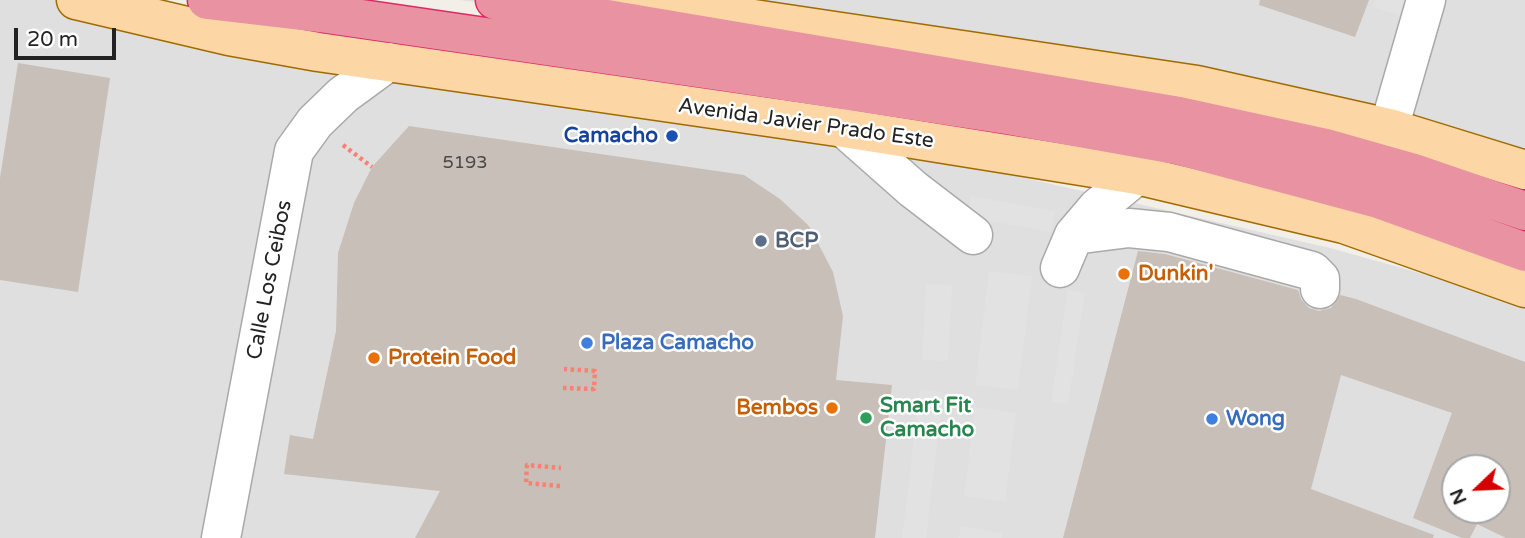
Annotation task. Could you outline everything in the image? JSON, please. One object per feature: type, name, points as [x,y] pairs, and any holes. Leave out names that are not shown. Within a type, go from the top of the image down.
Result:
[{"type":"highway","points":[[207,0],[327,14],[1006,115],[1326,148],[1525,211]]},
{"type":"highway","points":[[495,0],[1178,131],[1278,170],[1378,199],[1525,251]]},
{"type":"main road","name":"Avenida Javier Prado Este","points":[[76,0],[229,36],[388,62],[844,128],[1136,175],[1344,224],[1525,288]]},
{"type":"main road","points":[[626,0],[1104,69],[1197,85],[1389,128],[1525,170]]},
{"type":"street","points":[[1389,128],[1426,0]]},
{"type":"street","name":"Calle Los Ceibos","points":[[221,538],[295,151],[315,122],[343,95],[388,62]]},
{"type":"street","points":[[844,128],[913,189],[973,235]]},
{"type":"street","points":[[1136,175],[1097,208],[1067,252],[1129,228],[1169,232],[1312,271],[1320,279],[1320,289]]},
{"type":"path","points":[[563,388],[594,389],[595,371],[564,369]]},
{"type":"path","points":[[560,486],[526,483],[527,465],[561,468]]},
{"type":"shaded area","points":[[0,0],[146,0],[651,92],[1330,248],[1481,290],[1525,308],[1525,538],[0,538]]},
{"type":"shaded area","points":[[459,0],[1525,0],[1525,196],[793,38]]},
{"type":"shaded area","points":[[1375,0],[1406,0],[1401,16],[1373,7]]},
{"type":"shaded area","points":[[971,196],[1055,211],[1051,232],[968,217]]},
{"type":"shaded area","points":[[989,271],[1032,276],[1018,390],[975,385]]},
{"type":"shaded area","points":[[926,284],[952,285],[948,361],[922,360]]},
{"type":"shaded area","points":[[1068,290],[1085,293],[1068,404],[1051,402]]},
{"type":"shaded area","points":[[920,389],[943,392],[926,538],[902,538]]},
{"type":"shaded area","points":[[975,407],[1016,413],[1005,502],[964,496]]},
{"type":"shaded area","points":[[961,526],[1003,533],[1002,538],[959,538]]},
{"type":"building","points":[[1260,0],[1369,0],[1355,37],[1259,5]]},
{"type":"building","points":[[18,63],[110,78],[78,292],[0,280],[0,178]]},
{"type":"building","name":"Plaza Camacho","points":[[409,126],[744,175],[780,199],[809,226],[833,272],[843,316],[836,380],[892,385],[875,538],[415,538],[440,491],[284,474],[290,435],[313,439],[336,331],[338,253],[354,203],[372,167]]},
{"type":"building","name":"Wong","points":[[1138,251],[1165,254],[1298,290],[1301,299],[1309,308],[1319,311],[1331,308],[1340,295],[1356,299],[1525,362],[1525,538],[1506,538],[1477,524],[1470,538],[1462,538],[1413,518],[1452,413],[1341,375],[1311,489],[1434,535],[1433,538],[1063,538]]},
{"type":"place","name":"Camacho","points":[[672,136]]},
{"type":"place","name":"BCP","points":[[761,241]]},
{"type":"place","name":"Dunkin'","points":[[1124,274]]},
{"type":"place","name":"Plaza Camacho","points":[[587,343]]},
{"type":"place","name":"Protein Food","points":[[374,358]]},
{"type":"place","name":"Bembos","points":[[832,408]]},
{"type":"place","name":"Smart Fit Camacho","points":[[866,418]]},
{"type":"place","name":"Wong","points":[[1212,419]]}]
